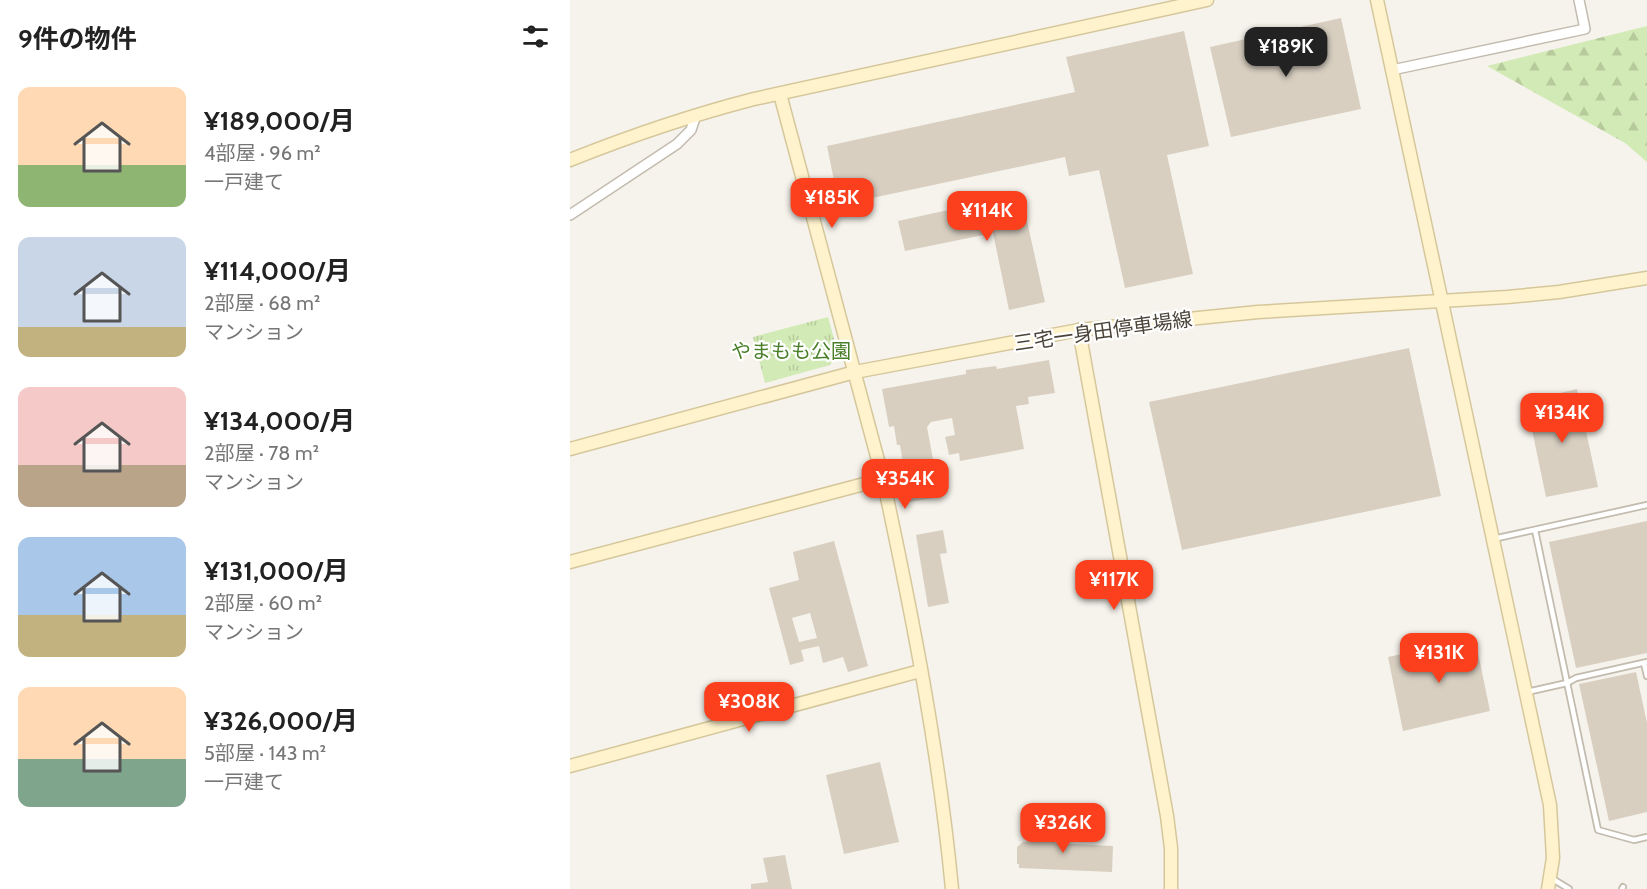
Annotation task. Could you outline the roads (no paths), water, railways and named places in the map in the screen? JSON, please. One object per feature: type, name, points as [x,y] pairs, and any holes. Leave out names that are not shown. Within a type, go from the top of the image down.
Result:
[{"type":"street","points":[[570,160],[614,142],[696,115],[908,64],[1207,0]]},
{"type":"street","points":[[1377,0],[1527,692],[1552,819],[1553,858],[1549,883]]},
{"type":"street","points":[[1392,70],[1585,29],[1579,0]]},
{"type":"street","points":[[780,94],[883,479],[932,726],[945,816],[952,889]]},
{"type":"street","points":[[570,214],[677,144],[692,130],[696,115]]},
{"type":"street","name":"三宅一身田停車場線","points":[[570,449],[855,372],[1079,330],[1258,312],[1442,302],[1559,292],[1647,278]]},
{"type":"street","points":[[1079,330],[1167,816],[1171,848],[1171,889]]},
{"type":"street","points":[[570,562],[883,479]]},
{"type":"street","points":[[570,766],[920,671]]},
{"type":"lane","points":[[1493,539],[1647,505]]},
{"type":"lane","points":[[1535,530],[1598,830],[1634,840],[1647,837]]},
{"type":"lane","points":[[1527,692],[1567,683],[1576,678],[1646,663],[1647,676]]},
{"type":"lane","points":[[1549,883],[1569,889]]},
{"type":"park label","name":"やまもも公園","points":[[791,351]]}]
